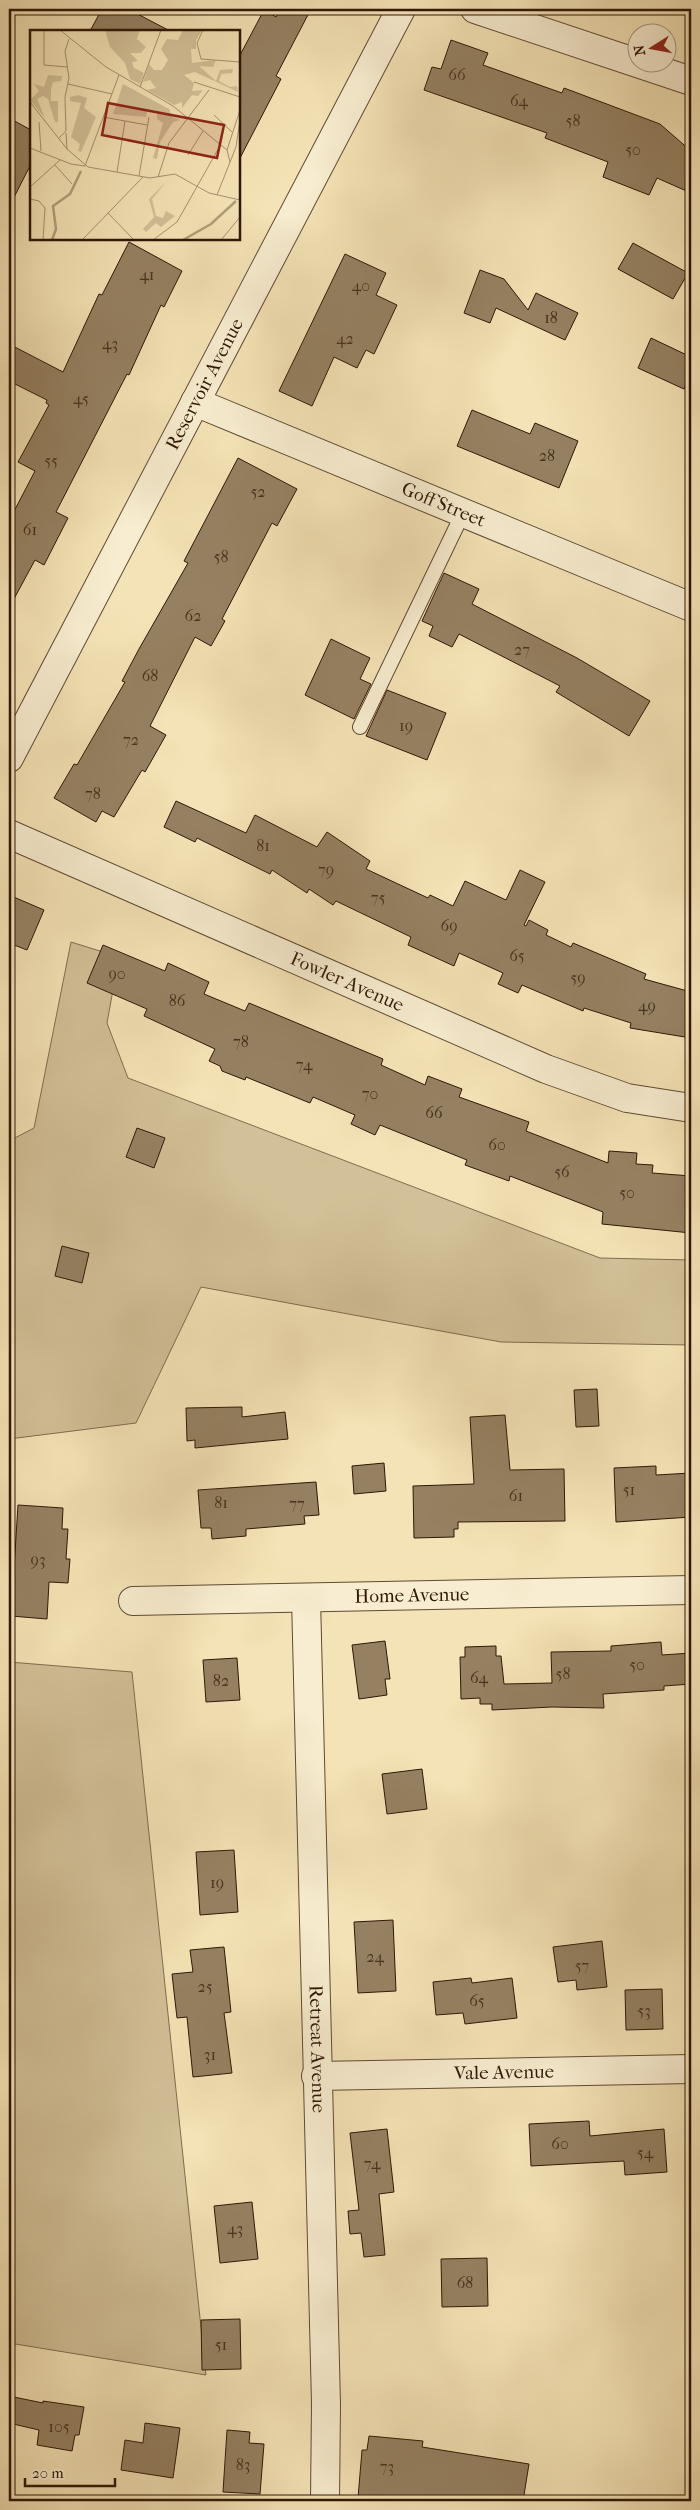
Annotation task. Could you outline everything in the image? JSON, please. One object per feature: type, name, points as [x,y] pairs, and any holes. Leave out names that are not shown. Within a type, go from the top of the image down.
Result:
[{"type":"street","name":"Reservoir Avenue","points":[[9,758],[401,9]]},
{"type":"street","points":[[475,9],[691,81]]},
{"type":"street","name":"Goff Street","points":[[195,402],[691,607]]},
{"type":"street","name":"Fowler Avenue","points":[[9,834],[546,1069],[627,1098],[691,1108]]},
{"type":"street","name":"Home Avenue","points":[[133,1601],[691,1590]]},
{"type":"street","name":"Retreat Avenue","points":[[306,1598],[316,2076],[326,2404],[325,2501]]},
{"type":"street","name":"Vale Avenue","points":[[316,2076],[691,2069]]},
{"type":"lane","points":[[360,727],[463,513]]},
{"type":"shaded area","points":[[71,942],[119,957],[107,1023],[128,1078],[600,1258],[691,1260],[691,1345],[501,1342],[201,1287],[136,1423],[9,1439],[9,1141],[34,1128]]},
{"type":"shaded area","points":[[9,1662],[132,1672],[206,2375],[9,2343]]},
{"type":"building","points":[[102,9],[128,9],[168,30],[91,30]]},
{"type":"building","points":[[281,9],[311,9],[276,76],[281,79],[240,158],[240,55],[264,10],[276,17]]},
{"type":"building","points":[[451,40],[488,53],[483,65],[562,93],[564,88],[660,124],[691,151],[691,193],[657,178],[649,195],[603,177],[608,162],[545,138],[547,133],[424,90],[432,67],[441,69]]},
{"type":"building","points":[[9,118],[30,129],[30,166],[9,207]]},
{"type":"building","points":[[129,242],[182,271],[164,307],[161,305],[129,375],[127,374],[56,512],[68,518],[44,565],[35,560],[9,608],[9,521],[35,471],[18,462],[49,405],[46,403],[47,400],[9,381],[9,344],[63,372],[99,294],[102,295]]},
{"type":"building","points":[[633,243],[688,273],[673,299],[618,269]]},
{"type":"building","points":[[345,254],[386,273],[376,295],[397,305],[374,354],[366,350],[357,368],[334,357],[312,406],[279,391]]},
{"type":"building","points":[[480,270],[504,279],[528,310],[536,293],[578,313],[565,340],[496,308],[490,323],[464,313]]},
{"type":"building","points":[[651,338],[691,357],[691,374],[684,389],[638,368]]},
{"type":"building","points":[[472,410],[530,434],[535,423],[578,441],[559,488],[457,446]]},
{"type":"building","points":[[238,458],[297,489],[277,526],[272,523],[222,619],[225,621],[211,646],[195,637],[150,726],[166,735],[145,772],[142,770],[114,817],[102,811],[96,822],[54,798],[74,764],[77,765],[125,682],[122,681],[188,563],[184,561]]},
{"type":"building","points":[[444,573],[479,589],[472,604],[577,658],[650,701],[629,736],[556,692],[560,686],[459,634],[452,647],[429,636],[433,626],[422,621]]},
{"type":"building","points":[[331,639],[370,658],[360,679],[371,684],[354,719],[305,695]]},
{"type":"building","points":[[387,690],[446,713],[427,760],[366,736]]},
{"type":"building","points":[[176,801],[246,833],[255,815],[317,847],[327,832],[370,861],[366,869],[428,898],[430,895],[453,906],[465,881],[506,900],[520,870],[545,882],[524,925],[526,926],[529,920],[548,930],[546,935],[571,947],[573,943],[646,974],[644,979],[691,992],[691,1038],[630,1028],[631,1023],[584,1008],[583,1011],[522,985],[518,993],[498,984],[503,973],[459,953],[454,966],[408,945],[411,937],[336,901],[333,905],[309,889],[307,893],[272,870],[270,874],[197,838],[195,842],[164,827]]},
{"type":"building","points":[[9,895],[44,910],[27,950],[9,943]]},
{"type":"building","points":[[103,945],[165,971],[168,963],[209,982],[204,994],[245,1011],[249,1003],[383,1059],[381,1065],[425,1085],[428,1076],[462,1089],[459,1097],[529,1122],[526,1131],[608,1163],[609,1151],[637,1153],[636,1164],[653,1165],[652,1173],[691,1176],[691,1233],[602,1224],[603,1212],[510,1176],[509,1181],[465,1165],[467,1160],[380,1125],[375,1135],[351,1124],[355,1115],[313,1097],[310,1103],[246,1077],[245,1080],[222,1071],[220,1066],[209,1061],[215,1049],[144,1016],[147,1009],[87,983]]},
{"type":"building","points":[[137,1128],[165,1138],[154,1168],[126,1157]]},
{"type":"building","points":[[62,1246],[89,1253],[82,1283],[55,1276]]},
{"type":"building","points":[[597,1389],[599,1426],[576,1427],[574,1390]]},
{"type":"building","points":[[242,1407],[242,1417],[285,1412],[288,1439],[195,1448],[195,1440],[187,1441],[186,1408]]},
{"type":"building","points":[[505,1415],[510,1470],[564,1469],[565,1521],[458,1522],[458,1529],[454,1529],[454,1537],[414,1538],[413,1486],[474,1484],[470,1417]]},
{"type":"building","points":[[384,1463],[386,1491],[354,1494],[352,1466]]},
{"type":"building","points":[[656,1466],[656,1475],[691,1473],[691,1517],[616,1522],[614,1468]]},
{"type":"building","points":[[316,1482],[319,1515],[304,1516],[305,1524],[246,1529],[246,1536],[212,1539],[211,1528],[201,1528],[198,1490]]},
{"type":"building","points":[[18,1505],[63,1508],[62,1529],[68,1529],[66,1559],[70,1559],[68,1583],[49,1582],[47,1619],[11,1616]]},
{"type":"building","points":[[385,1641],[390,1679],[385,1679],[387,1695],[359,1699],[352,1645]]},
{"type":"building","points":[[661,1642],[662,1655],[691,1653],[691,1684],[664,1686],[664,1690],[603,1694],[604,1708],[552,1707],[492,1710],[492,1704],[480,1704],[480,1698],[461,1699],[460,1657],[465,1657],[465,1647],[496,1646],[496,1656],[501,1656],[504,1684],[552,1683],[551,1652],[611,1651],[611,1646]]},
{"type":"building","points":[[237,1658],[240,1700],[206,1702],[203,1660]]},
{"type":"building","points":[[422,1769],[427,1809],[387,1814],[382,1774]]},
{"type":"building","points":[[234,1850],[238,1912],[200,1915],[196,1852]]},
{"type":"building","points":[[393,1920],[396,1991],[358,1993],[354,1922]]},
{"type":"building","points":[[602,1941],[607,1987],[577,1990],[576,1980],[558,1982],[553,1947]]},
{"type":"building","points":[[224,1947],[231,2012],[224,2013],[232,2073],[193,2077],[187,2017],[177,2018],[172,1974],[193,1972],[190,1950]]},
{"type":"building","points":[[471,1978],[472,1983],[512,1978],[517,2018],[465,2024],[463,2013],[436,2015],[433,1982]]},
{"type":"building","points":[[662,1989],[663,2029],[626,2030],[625,1990]]},
{"type":"building","points":[[589,2121],[590,2136],[664,2129],[667,2172],[625,2175],[624,2161],[531,2166],[529,2124]]},
{"type":"building","points":[[387,2129],[394,2192],[379,2194],[385,2255],[364,2257],[361,2233],[350,2234],[348,2211],[359,2210],[350,2133]]},
{"type":"building","points":[[252,2202],[258,2259],[220,2263],[214,2206]]},
{"type":"building","points":[[487,2258],[488,2306],[442,2307],[441,2259]]},
{"type":"building","points":[[240,2319],[241,2369],[202,2370],[201,2320]]},
{"type":"building","points":[[9,2396],[43,2403],[43,2401],[84,2407],[79,2435],[75,2435],[72,2451],[37,2445],[39,2430],[9,2423]]},
{"type":"building","points":[[145,2423],[180,2428],[173,2478],[121,2470],[125,2440],[143,2443]]},
{"type":"building","points":[[227,2430],[250,2432],[249,2443],[264,2444],[260,2494],[223,2492]]},
{"type":"building","points":[[369,2436],[423,2441],[422,2447],[529,2464],[523,2501],[394,2501],[358,2498],[362,2450],[367,2450]]}]
